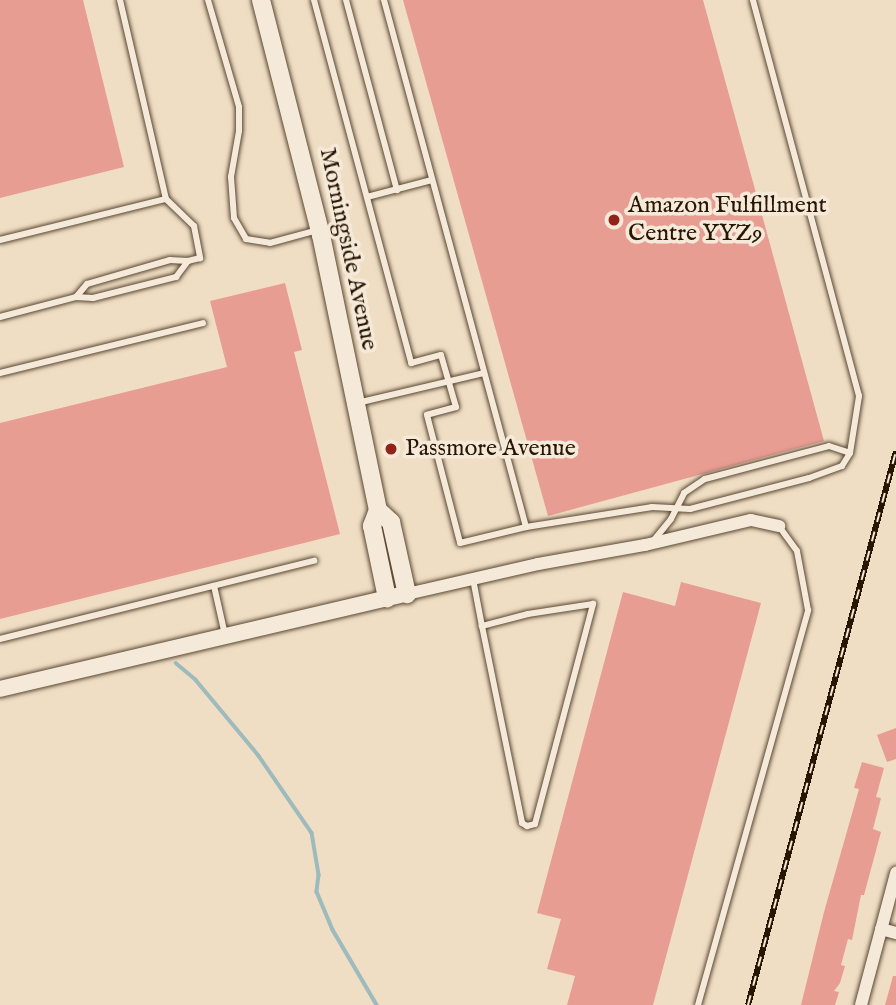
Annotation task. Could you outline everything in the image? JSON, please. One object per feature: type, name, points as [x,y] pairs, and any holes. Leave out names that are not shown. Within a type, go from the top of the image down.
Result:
[{"type":"main road","name":"Morningside Avenue","points":[[261,0],[320,229],[378,510],[372,526],[387,598]]},
{"type":"main road","name":"Morningside Avenue","points":[[378,510],[391,522],[407,594]]},
{"type":"street","points":[[0,690],[387,598],[650,544],[751,520],[779,526]]},
{"type":"street","points":[[861,1005],[896,873]]},
{"type":"street","points":[[881,929],[896,933]]},
{"type":"lane","points":[[76,297],[86,284],[170,260],[188,261],[200,258],[194,226],[166,199],[120,0]]},
{"type":"lane","points":[[208,0],[239,107],[239,131],[232,177],[234,218],[246,239],[270,243],[320,229]]},
{"type":"lane","points":[[314,0],[411,363],[441,355],[456,407],[427,415],[460,543],[526,527],[652,507],[690,509],[809,478],[842,466],[850,453],[859,396],[753,0]]},
{"type":"lane","points":[[346,0],[397,190]]},
{"type":"lane","points":[[383,0],[526,527]]},
{"type":"lane","points":[[367,197],[432,180]]},
{"type":"lane","points":[[0,240],[166,199]]},
{"type":"lane","points":[[0,317],[76,297],[93,298],[176,277],[188,261]]},
{"type":"lane","points":[[0,373],[203,323]]},
{"type":"lane","points":[[355,403],[484,373]]},
{"type":"lane","points":[[650,544],[671,519],[684,493],[705,479],[829,446],[850,453]]},
{"type":"lane","points":[[698,1005],[808,610],[797,551],[779,526]]},
{"type":"lane","points":[[0,639],[314,561]]},
{"type":"lane","points":[[474,579],[482,626],[522,822],[527,826],[536,824],[593,604],[528,614],[482,626]]},
{"type":"lane","points":[[214,586],[226,638]]},
{"type":"building","points":[[0,0],[83,0],[124,167],[0,198]]},
{"type":"building","name":"Amazon Fulfillment Centre YYZ9","points":[[403,0],[703,0],[824,441],[548,516]]},
{"type":"building","points":[[285,283],[302,350],[294,352],[340,534],[0,619],[0,423],[227,367],[210,301]]},
{"type":"building","points":[[681,582],[761,603],[653,1005],[567,1005],[575,976],[547,969],[561,919],[537,913],[623,592],[675,606]]},
{"type":"building","points":[[896,728],[896,759],[887,762],[877,735]]},
{"type":"building","points":[[862,762],[884,768],[876,797],[881,798],[873,829],[881,832],[864,895],[861,895],[852,940],[848,939],[841,965],[845,966],[840,983],[834,991],[839,992],[835,1005],[801,1005],[859,789],[854,788]]},
{"type":"building","points":[[893,976],[896,976],[896,1005],[885,1005]]},
{"type":"waterway","points":[[176,663],[196,680],[259,756],[312,833],[319,875],[317,892],[333,930],[377,1005]]},
{"type":"railway","points":[[748,1005],[896,451]]},
{"type":"place","name":"Amazon Fulfillment Centre YYZ9","points":[[614,220]]},
{"type":"place","name":"Passmore Avenue","points":[[391,449]]}]
